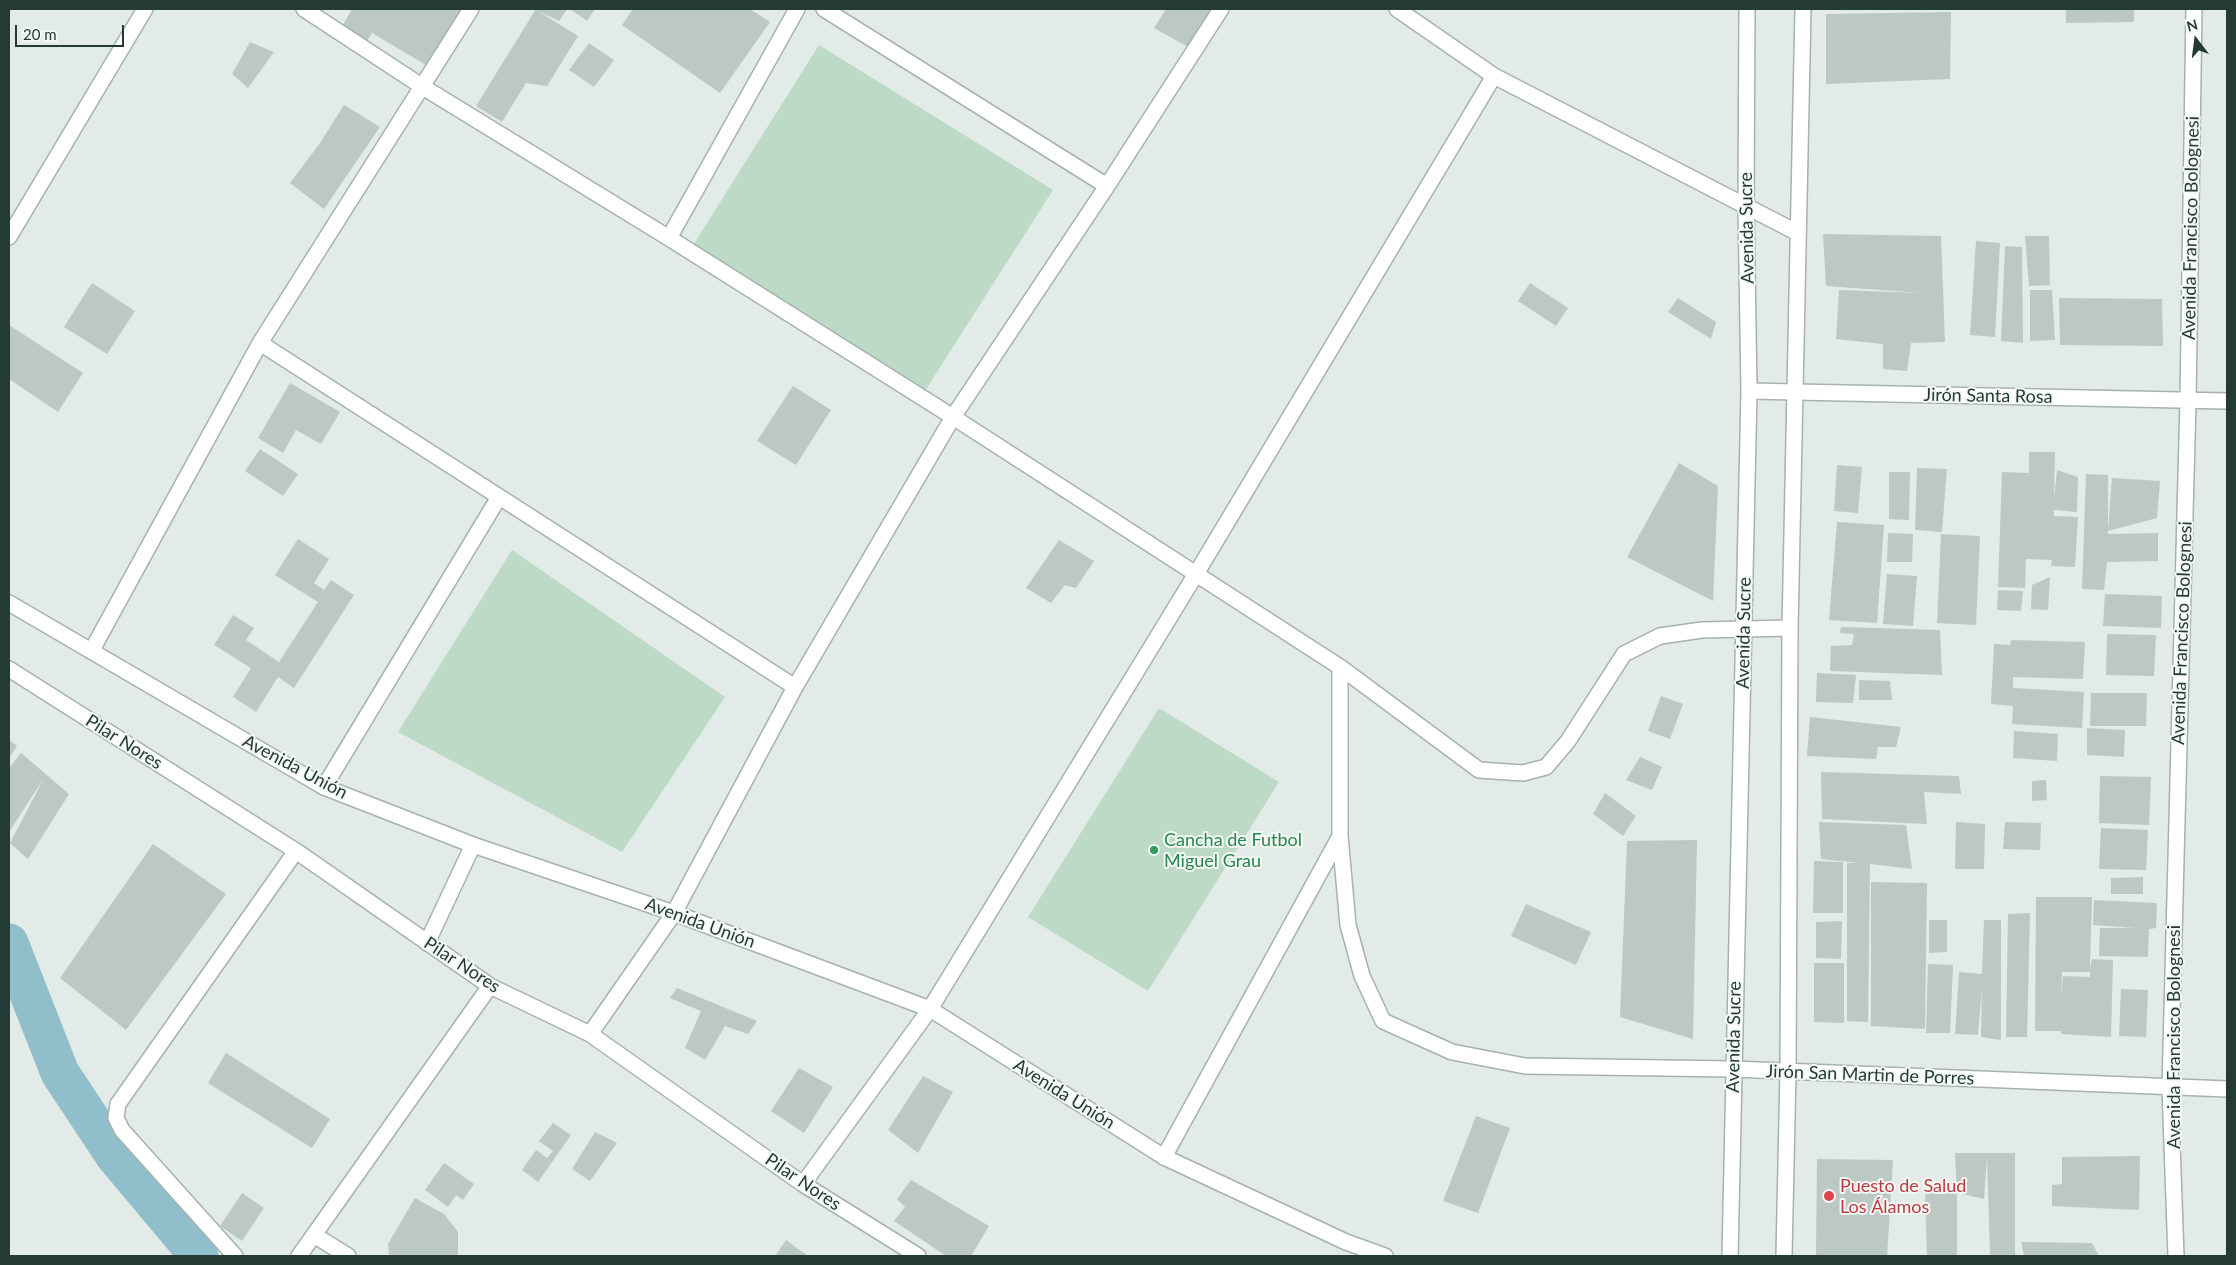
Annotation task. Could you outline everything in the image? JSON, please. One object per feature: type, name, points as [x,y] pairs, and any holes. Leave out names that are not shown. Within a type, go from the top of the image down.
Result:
[{"type":"street","points":[[9,237],[145,9]]},
{"type":"street","points":[[304,9],[423,87],[669,238],[953,417],[1340,667],[1479,770],[1523,773],[1546,767],[1568,741],[1624,654],[1660,636],[1702,630],[1790,628]]},
{"type":"street","points":[[92,650],[260,343],[471,9]]},
{"type":"street","points":[[669,238],[797,9]]},
{"type":"street","points":[[824,9],[1107,186]]},
{"type":"street","points":[[590,1034],[674,913],[795,687],[953,417],[1107,186],[1221,9]]},
{"type":"street","points":[[1397,9],[1494,76],[1798,233]]},
{"type":"street","name":"Avenida Sucre","points":[[1730,1256],[1749,391],[1746,205],[1747,9]]},
{"type":"street","points":[[1784,1256],[1788,1071],[1790,628],[1802,9]]},
{"type":"street","name":"Avenida Francisco Bolognesi","points":[[2176,1256],[2170,1088],[2188,400],[2194,9]]},
{"type":"street","points":[[803,1184],[930,1009],[1196,574],[1494,76]]},
{"type":"street","points":[[260,343],[795,687]]},
{"type":"street","name":"Jirón Santa Rosa","points":[[1749,391],[2227,401]]},
{"type":"street","points":[[324,787],[499,497]]},
{"type":"street","name":"Avenida Unión","points":[[9,602],[324,787],[473,845],[674,913],[930,1009],[1164,1157],[1346,1242],[1385,1256]]},
{"type":"street","name":"Jirón San Martin de Porres","points":[[1340,667],[1340,836],[1348,925],[1362,976],[1383,1021],[1452,1052],[1524,1066],[1733,1069],[2227,1089]]},
{"type":"street","name":"Pilar Nores","points":[[9,669],[296,851],[490,986],[590,1034],[803,1184],[918,1256]]},
{"type":"street","points":[[1164,1157],[1340,836]]},
{"type":"street","points":[[427,943],[473,845]]},
{"type":"street","points":[[235,1256],[122,1130],[116,1118],[118,1104],[296,851]]},
{"type":"street","points":[[299,1256],[490,986]]},
{"type":"street","points":[[314,1235],[348,1256]]},
{"type":"green space","points":[[819,45],[1053,190],[923,394],[690,250]]},
{"type":"green space","points":[[512,550],[725,697],[622,852],[398,732]]},
{"type":"green space","name":"Cancha de Futbol Miguel Grau","points":[[1159,708],[1279,782],[1148,991],[1028,917]]},
{"type":"building","points":[[352,9],[462,9],[426,65],[372,33],[365,44],[340,30]]},
{"type":"building","points":[[536,9],[567,9],[559,21],[538,11],[578,36],[547,86],[526,83],[502,122],[476,106]]},
{"type":"building","points":[[570,9],[595,9],[587,21]]},
{"type":"building","points":[[633,9],[750,9],[770,22],[720,93],[622,25]]},
{"type":"building","points":[[1166,9],[1218,9],[1192,49],[1154,28]]},
{"type":"building","points":[[2066,9],[2134,9],[2134,22],[2066,23]]},
{"type":"building","points":[[1951,12],[1950,79],[1826,84],[1826,14]]},
{"type":"building","points":[[250,42],[274,52],[248,88],[232,74]]},
{"type":"building","points":[[589,43],[614,60],[594,87],[569,70]]},
{"type":"building","points":[[344,105],[380,127],[324,209],[290,183],[320,143]]},
{"type":"building","points":[[1823,234],[1941,236],[1945,342],[1911,343],[1907,371],[1883,369],[1883,344],[1836,339],[1839,290],[1921,293],[1826,286]]},
{"type":"building","points":[[2025,236],[2049,236],[2050,285],[2029,286]]},
{"type":"building","points":[[1976,241],[2000,243],[1995,337],[1970,335]]},
{"type":"building","points":[[2005,246],[2022,247],[2023,343],[2001,341]]},
{"type":"building","points":[[92,283],[135,311],[107,354],[64,327]]},
{"type":"building","points":[[1530,283],[1568,308],[1556,326],[1518,301]]},
{"type":"building","points":[[2030,290],[2052,290],[2055,340],[2030,341]]},
{"type":"building","points":[[1678,298],[1716,322],[1711,339],[1668,312]]},
{"type":"building","points":[[2059,298],[2162,299],[2163,346],[2060,345]]},
{"type":"building","points":[[9,325],[83,373],[58,412],[9,379]]},
{"type":"building","points":[[290,383],[340,412],[321,444],[296,430],[283,453],[258,438]]},
{"type":"building","points":[[793,386],[831,410],[796,465],[757,441]]},
{"type":"building","points":[[260,449],[298,474],[283,496],[245,471]]},
{"type":"building","points":[[2029,452],[2055,452],[2054,499],[2057,470],[2078,477],[2077,512],[2054,510],[2054,516],[2078,517],[2075,567],[2051,566],[2052,560],[2026,559],[2025,588],[1998,587],[2002,472],[2029,473]]},
{"type":"building","points":[[1679,463],[1718,486],[1713,601],[1627,557]]},
{"type":"building","points":[[1837,465],[1862,467],[1858,513],[1834,511]]},
{"type":"building","points":[[1917,468],[1947,469],[1942,532],[1915,530]]},
{"type":"building","points":[[1889,472],[1910,472],[1909,520],[1889,519]]},
{"type":"building","points":[[2086,474],[2108,475],[2108,534],[2158,533],[2158,561],[2107,562],[2104,590],[2082,589]]},
{"type":"building","points":[[2112,478],[2160,481],[2157,518],[2108,531]]},
{"type":"building","points":[[1837,522],[1884,525],[1877,623],[1829,620]]},
{"type":"building","points":[[1888,533],[1913,534],[1912,562],[1887,562]]},
{"type":"building","points":[[1941,534],[1980,536],[1976,625],[1937,623]]},
{"type":"building","points":[[298,539],[329,559],[314,583],[324,590],[331,580],[354,595],[294,688],[278,677],[256,712],[233,697],[251,668],[214,645],[233,615],[254,628],[246,640],[279,662],[318,602],[275,575]]},
{"type":"building","points":[[1059,540],[1094,561],[1076,588],[1065,585],[1051,603],[1026,588]]},
{"type":"building","points":[[1887,574],[1917,576],[1913,626],[1883,624]]},
{"type":"building","points":[[2050,577],[2048,610],[2031,609],[2032,585]]},
{"type":"building","points":[[1998,590],[2023,591],[2021,611],[1997,610]]},
{"type":"building","points":[[2105,594],[2162,596],[2161,628],[2103,626]]},
{"type":"building","points":[[1841,627],[1940,630],[1942,675],[1830,671],[1831,646],[1852,645],[1854,634],[1840,633]]},
{"type":"building","points":[[2107,634],[2156,635],[2154,676],[2106,675]]},
{"type":"building","points":[[2011,640],[2085,642],[2083,679],[2013,677],[2013,688],[2084,692],[2082,728],[2012,724],[2013,706],[1991,704],[1994,644],[2010,645]]},
{"type":"building","points":[[1817,673],[1856,675],[1853,703],[1816,702]]},
{"type":"building","points":[[1859,680],[1890,681],[1892,700],[1859,700]]},
{"type":"building","points":[[2091,693],[2147,693],[2146,726],[2090,726]]},
{"type":"building","points":[[1661,696],[1683,704],[1670,739],[1648,731]]},
{"type":"building","points":[[1810,717],[1901,727],[1896,747],[1878,747],[1876,759],[1807,756]]},
{"type":"building","points":[[2087,728],[2125,730],[2124,757],[2087,755]]},
{"type":"building","points":[[2014,731],[2058,734],[2057,761],[2013,758]]},
{"type":"building","points":[[9,740],[17,746],[9,759]]},
{"type":"building","points":[[21,753],[69,794],[28,859],[10,843],[44,778],[9,832],[9,768]]},
{"type":"building","points":[[1640,757],[1662,767],[1652,790],[1626,780]]},
{"type":"building","points":[[1821,772],[1959,776],[1961,794],[1924,792],[1927,824],[1822,819]]},
{"type":"building","points":[[2100,776],[2151,777],[2149,825],[2099,823]]},
{"type":"building","points":[[2046,780],[2047,800],[2032,801],[2032,781]]},
{"type":"building","points":[[1605,793],[1636,816],[1623,836],[1593,814]]},
{"type":"building","points":[[1819,822],[1906,825],[1912,869],[1870,864],[1868,1022],[1847,1021],[1847,863],[1859,863],[1821,859]]},
{"type":"building","points":[[1956,822],[1985,824],[1984,869],[1955,869]]},
{"type":"building","points":[[2005,822],[2041,823],[2040,850],[2003,849]]},
{"type":"building","points":[[2101,828],[2148,830],[2146,870],[2099,869]]},
{"type":"building","points":[[1697,840],[1693,1039],[1620,1017],[1627,841]]},
{"type":"building","points":[[153,844],[226,894],[126,1030],[60,978]]},
{"type":"building","points":[[1814,861],[1843,862],[1843,913],[1813,913]]},
{"type":"building","points":[[2143,877],[2143,894],[2111,894],[2111,878]]},
{"type":"building","points":[[1871,882],[1927,883],[1925,1029],[1871,1026]]},
{"type":"building","points":[[2036,897],[2092,897],[2090,969],[2092,959],[2113,960],[2111,1037],[2061,1034],[2061,1031],[2035,1031]],"holes":[[[2062,972],[2090,972],[2090,977],[2063,976],[2061,997]]]},
{"type":"building","points":[[2094,900],[2157,903],[2156,928],[2149,929],[2148,957],[2099,956],[2100,928],[2135,928],[2093,925]]},
{"type":"building","points":[[1526,904],[1591,932],[1576,965],[1511,936]]},
{"type":"building","points":[[2030,913],[2027,1037],[2006,1037],[2008,914]]},
{"type":"building","points":[[1929,920],[1947,920],[1947,952],[1929,953]]},
{"type":"building","points":[[1984,920],[2001,920],[2001,1040],[1981,1037],[1982,988],[1978,1035],[1955,1034],[1959,972],[1982,974]]},
{"type":"building","points":[[1842,921],[1841,959],[1816,958],[1816,922]]},
{"type":"building","points":[[1814,963],[1844,963],[1844,1023],[1814,1022]]},
{"type":"building","points":[[1928,964],[1953,965],[1950,1033],[1926,1033]]},
{"type":"building","points":[[677,988],[757,1021],[748,1034],[725,1026],[705,1060],[685,1048],[701,1011],[670,998]]},
{"type":"building","points":[[2121,989],[2148,990],[2146,1037],[2119,1036]]},
{"type":"building","points":[[226,1053],[330,1119],[312,1148],[208,1083]]},
{"type":"building","points":[[799,1068],[833,1087],[804,1133],[771,1111]]},
{"type":"building","points":[[923,1076],[953,1092],[918,1153],[888,1130]]},
{"type":"building","points":[[1476,1116],[1510,1128],[1478,1213],[1443,1201]]},
{"type":"building","points":[[553,1123],[571,1135],[538,1182],[522,1170],[536,1150],[547,1158],[553,1151],[539,1141]]},
{"type":"building","points":[[595,1132],[617,1143],[590,1181],[572,1169]]},
{"type":"building","points":[[1955,1153],[2015,1153],[2015,1256],[1990,1256],[1987,1156],[1984,1199],[1957,1193]]},
{"type":"building","points":[[2140,1156],[2139,1210],[2052,1206],[2052,1185],[2062,1184],[2062,1157]]},
{"type":"building","points":[[1817,1159],[1893,1160],[1887,1256],[1816,1256]]},
{"type":"building","points":[[444,1163],[474,1184],[463,1200],[456,1195],[448,1207],[425,1190]]},
{"type":"building","points":[[911,1180],[989,1226],[971,1256],[946,1256],[894,1221],[905,1207],[897,1199]]},
{"type":"building","points":[[1925,1192],[1957,1193],[1957,1256],[1927,1256]]},
{"type":"building","points":[[242,1193],[264,1208],[242,1241],[220,1226]]},
{"type":"building","points":[[415,1198],[444,1214],[458,1232],[458,1256],[389,1256],[388,1244]]},
{"type":"building","points":[[786,1240],[808,1256],[775,1256]]},
{"type":"building","points":[[2021,1242],[2092,1243],[2099,1256],[2024,1256]]},
{"type":"waterway","points":[[9,943],[60,1073],[115,1156],[199,1256]]},
{"type":"place","name":"Cancha de Futbol Miguel Grau","points":[[1154,850]]},
{"type":"place","name":"Puesto de Salud Los Álamos","points":[[1829,1196]]}]
